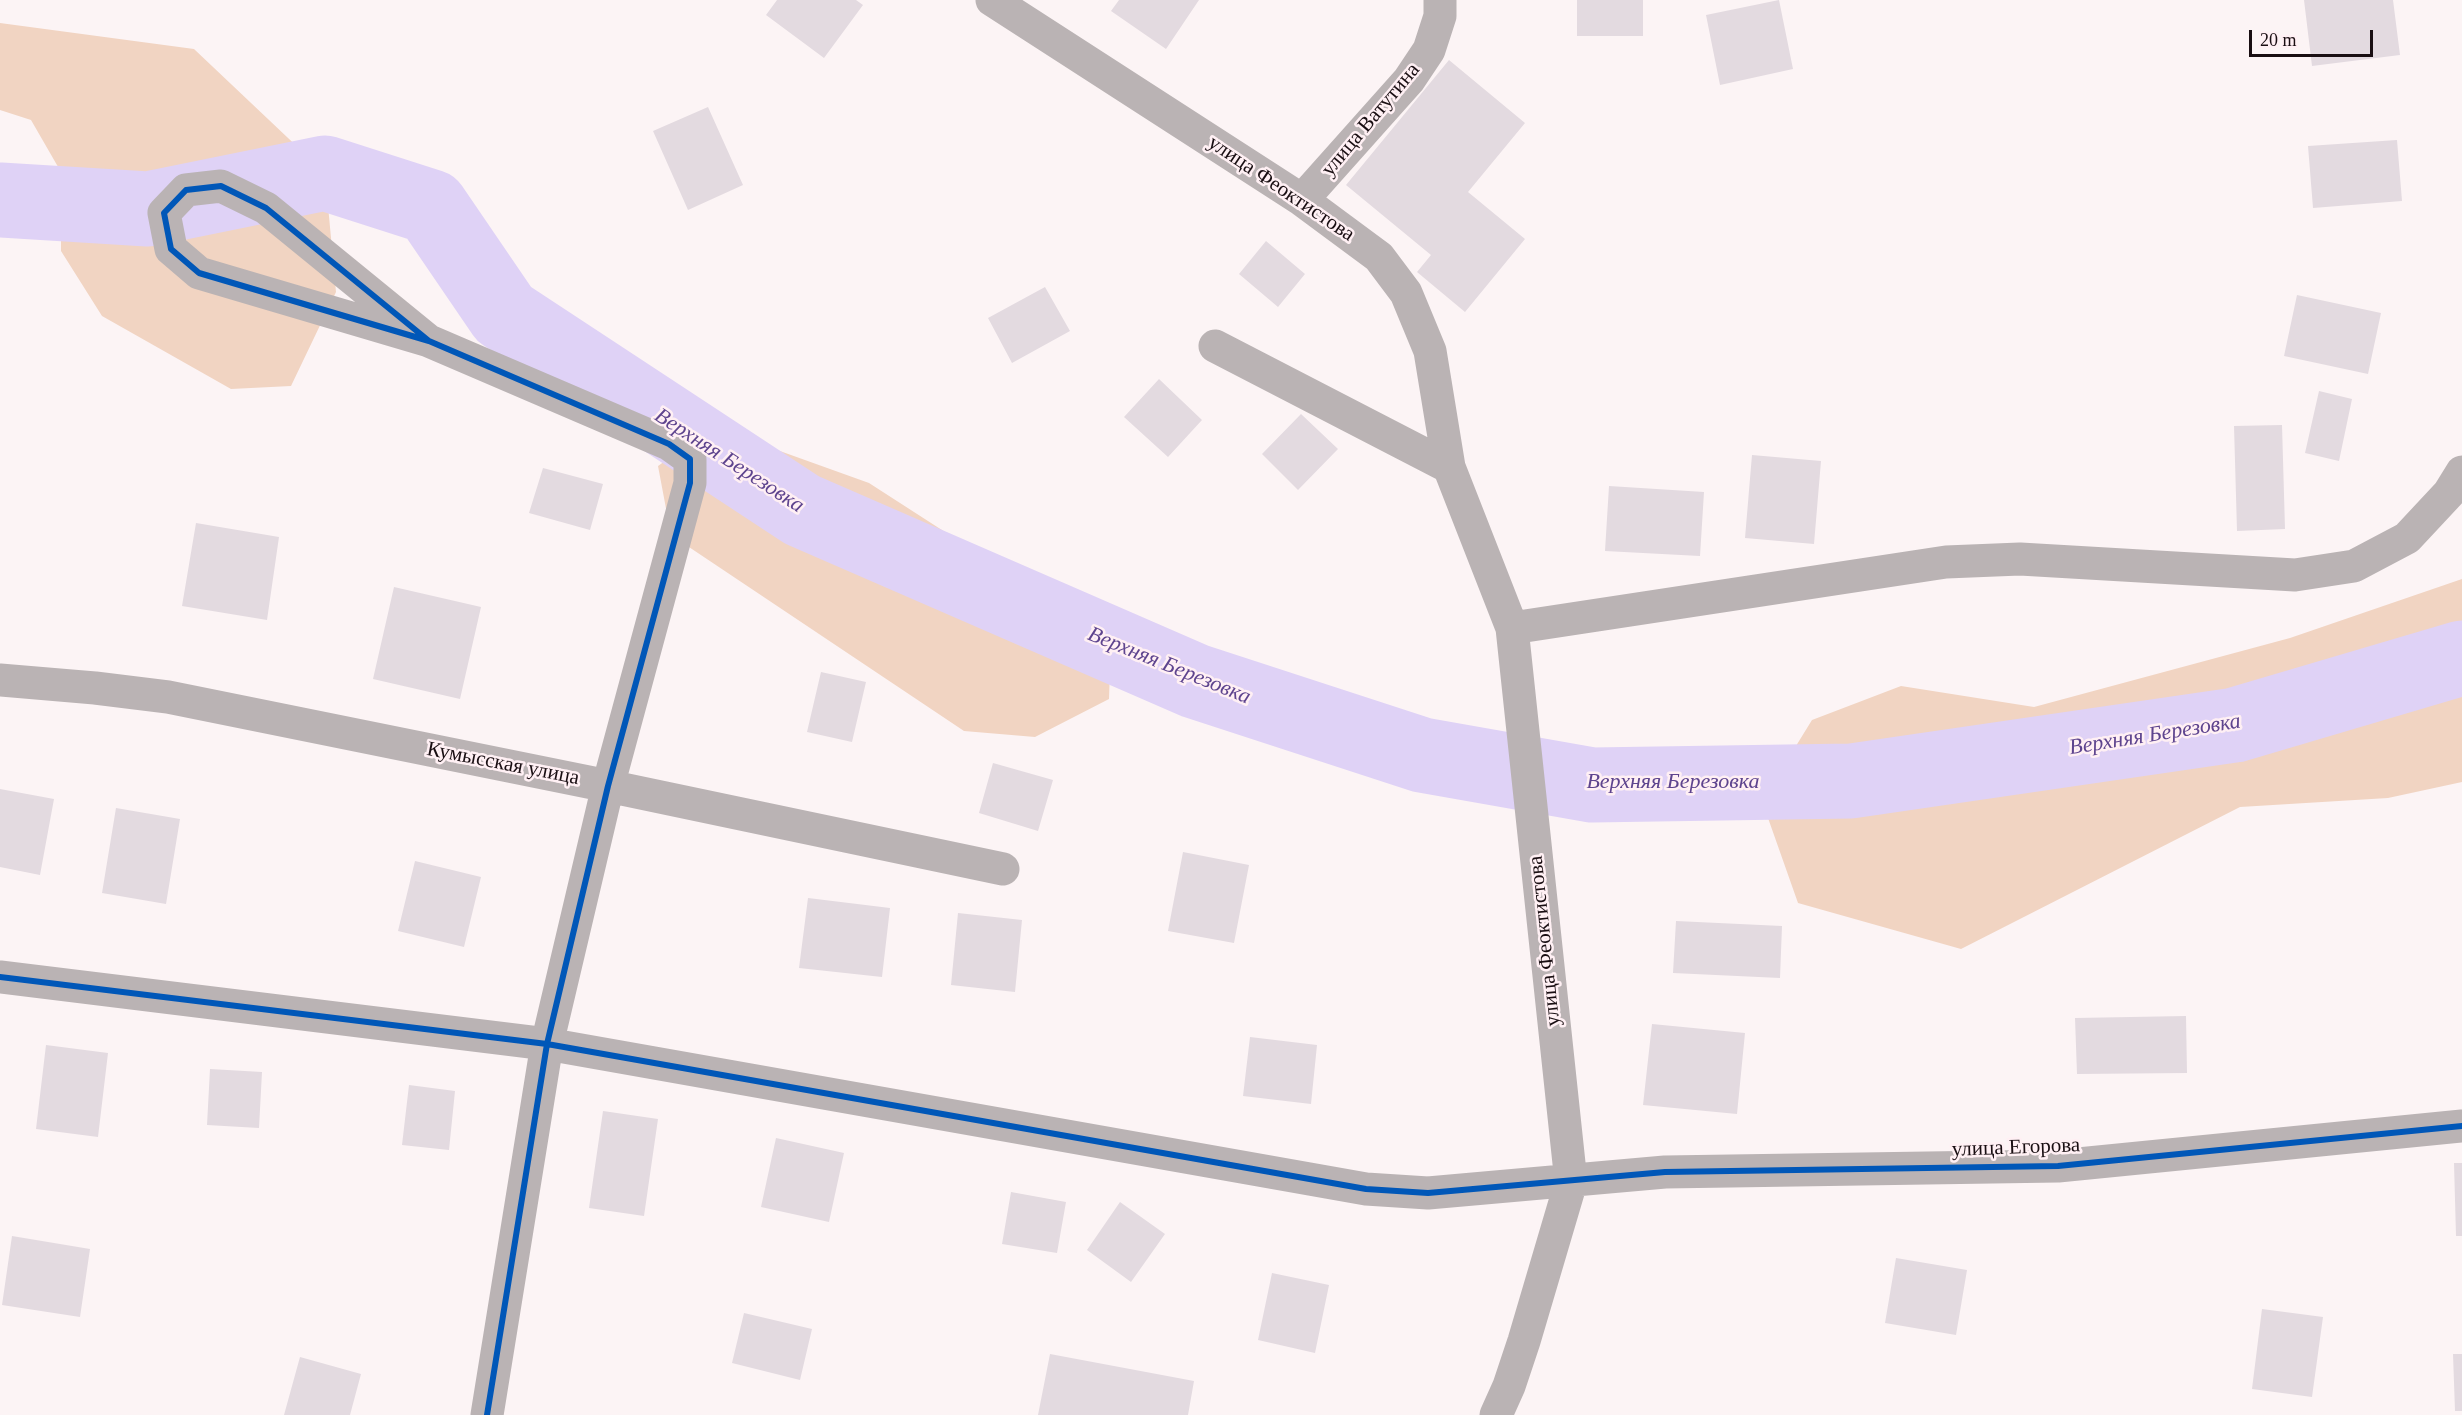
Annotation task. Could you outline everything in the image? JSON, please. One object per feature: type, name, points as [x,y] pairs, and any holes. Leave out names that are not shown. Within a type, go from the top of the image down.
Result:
[{"type":"street","name":"улица Феоктистова","points":[[992,0],[1302,200],[1379,256],[1406,293],[1430,351],[1449,467],[1512,628],[1571,1182],[1520,1353],[1496,1415]]},
{"type":"street","name":"улица Ватутина","points":[[1302,200],[1409,80],[1429,50],[1440,16],[1440,0]]},
{"type":"street","points":[[429,341],[266,208],[221,186],[186,190],[164,213],[171,249],[199,273],[429,341],[669,444],[690,459],[690,483],[608,786],[547,1044],[487,1415]]},
{"type":"street","points":[[1215,346],[1449,467]]},
{"type":"street","points":[[1512,628],[1946,562],[2020,559],[2295,575],[2354,566],[2407,538],[2449,493],[2462,472]]},
{"type":"street","name":"Кумысская улица","points":[[0,680],[168,697],[1003,868]]},
{"type":"street","name":"улица Егорова","points":[[0,977],[547,1044],[1366,1190],[1428,1193],[1665,1172],[2058,1166],[2462,1126]]},
{"type":"shaded area","points":[[0,23],[194,49],[325,173],[336,292],[291,386],[231,389],[102,316],[61,251],[61,172],[31,120],[0,110]]},
{"type":"shaded area","points":[[713,427],[869,483],[1111,639],[1109,699],[1035,737],[964,731],[671,535],[658,466]]},
{"type":"shaded area","points":[[2462,579],[2462,782],[2388,798],[2240,807],[1961,949],[1798,903],[1762,801],[1812,720],[1901,686],[2034,707],[2290,638]]},
{"type":"building","points":[[777,0],[856,0],[863,5],[824,58],[766,15]]},
{"type":"building","points":[[1119,0],[1199,0],[1166,49],[1111,11]]},
{"type":"building","points":[[1577,0],[1643,0],[1643,36],[1577,36]]},
{"type":"building","points":[[1779,0],[1793,69],[1720,85],[1706,15]]},
{"type":"building","points":[[2304,0],[2393,0],[2400,55],[2312,66]]},
{"type":"building","points":[[1449,60],[1525,123],[1468,192],[1525,239],[1465,312],[1417,272],[1431,255],[1346,185]]},
{"type":"building","points":[[708,107],[743,185],[688,210],[653,131]]},
{"type":"building","points":[[2397,140],[2402,201],[2313,208],[2308,146]]},
{"type":"building","points":[[1266,241],[1305,274],[1278,307],[1239,274]]},
{"type":"building","points":[[1045,287],[1070,331],[1012,363],[988,318]]},
{"type":"building","points":[[2297,295],[2381,313],[2368,374],[2284,356]]},
{"type":"building","points":[[1159,379],[1202,420],[1168,457],[1124,417]]},
{"type":"building","points":[[2319,391],[2352,399],[2339,461],[2305,453]]},
{"type":"building","points":[[1301,414],[1338,449],[1298,490],[1262,454]]},
{"type":"building","points":[[2282,425],[2285,529],[2237,531],[2234,426]]},
{"type":"building","points":[[1752,455],[1821,461],[1814,544],[1745,538]]},
{"type":"building","points":[[543,468],[603,484],[590,530],[529,513]]},
{"type":"building","points":[[1609,486],[1704,492],[1700,556],[1605,551]]},
{"type":"building","points":[[196,523],[279,537],[267,620],[182,606]]},
{"type":"building","points":[[394,587],[481,607],[460,699],[373,679]]},
{"type":"building","points":[[821,672],[866,682],[852,742],[807,732]]},
{"type":"building","points":[[993,763],[1053,780],[1038,831],[979,813]]},
{"type":"building","points":[[0,789],[54,799],[40,875],[0,867]]},
{"type":"building","points":[[116,808],[180,819],[166,904],[102,893]]},
{"type":"building","points":[[1183,852],[1249,865],[1234,943],[1168,931]]},
{"type":"building","points":[[415,861],[481,877],[464,947],[398,931]]},
{"type":"building","points":[[808,898],[890,908],[882,977],[799,968]]},
{"type":"building","points":[[958,913],[1022,920],[1015,992],[951,985]]},
{"type":"building","points":[[1676,921],[1782,926],[1780,978],[1673,973]]},
{"type":"building","points":[[2186,1016],[2187,1073],[2077,1074],[2075,1018]]},
{"type":"building","points":[[1652,1024],[1745,1033],[1737,1114],[1643,1105]]},
{"type":"building","points":[[1250,1037],[1317,1045],[1311,1104],[1243,1096]]},
{"type":"building","points":[[46,1045],[108,1053],[98,1137],[36,1129]]},
{"type":"building","points":[[210,1069],[262,1072],[259,1128],[207,1125]]},
{"type":"building","points":[[409,1085],[455,1091],[449,1150],[402,1145]]},
{"type":"building","points":[[603,1111],[658,1119],[644,1216],[589,1208]]},
{"type":"building","points":[[776,1138],[844,1153],[829,1222],[761,1207]]},
{"type":"building","points":[[2454,1163],[2462,1163],[2462,1236],[2456,1236]]},
{"type":"building","points":[[1011,1192],[1066,1202],[1057,1253],[1002,1244]]},
{"type":"building","points":[[1120,1202],[1165,1234],[1131,1282],[1087,1250]]},
{"type":"building","points":[[12,1236],[90,1249],[80,1317],[2,1305]]},
{"type":"building","points":[[1896,1258],[1967,1270],[1956,1335],[1885,1323]]},
{"type":"building","points":[[1272,1273],[1329,1285],[1315,1353],[1258,1340]]},
{"type":"building","points":[[2262,1309],[2323,1317],[2312,1397],[2252,1389]]},
{"type":"building","points":[[744,1313],[812,1329],[800,1380],[732,1363]]},
{"type":"building","points":[[1050,1354],[1194,1381],[1188,1415],[1038,1415]]},
{"type":"building","points":[[2453,1354],[2462,1354],[2462,1411],[2455,1411]]},
{"type":"building","points":[[300,1357],[361,1374],[350,1415],[284,1415]]},
{"type":"waterway","name":"Верхняя Березовка","points":[[0,200],[148,209],[325,173],[431,207],[504,314],[802,510],[1195,681],[1422,755],[1592,785],[1851,781],[2235,725],[2462,658]]},
{"type":"cycle path","points":[[429,341],[199,273],[171,249],[164,213],[186,190],[221,186],[266,208],[429,341],[669,444],[690,459],[690,483],[608,786],[547,1044],[487,1415]]},
{"type":"cycle path","points":[[0,977],[547,1044],[1366,1189],[1428,1193],[1665,1172],[2058,1166],[2462,1126]]}]
